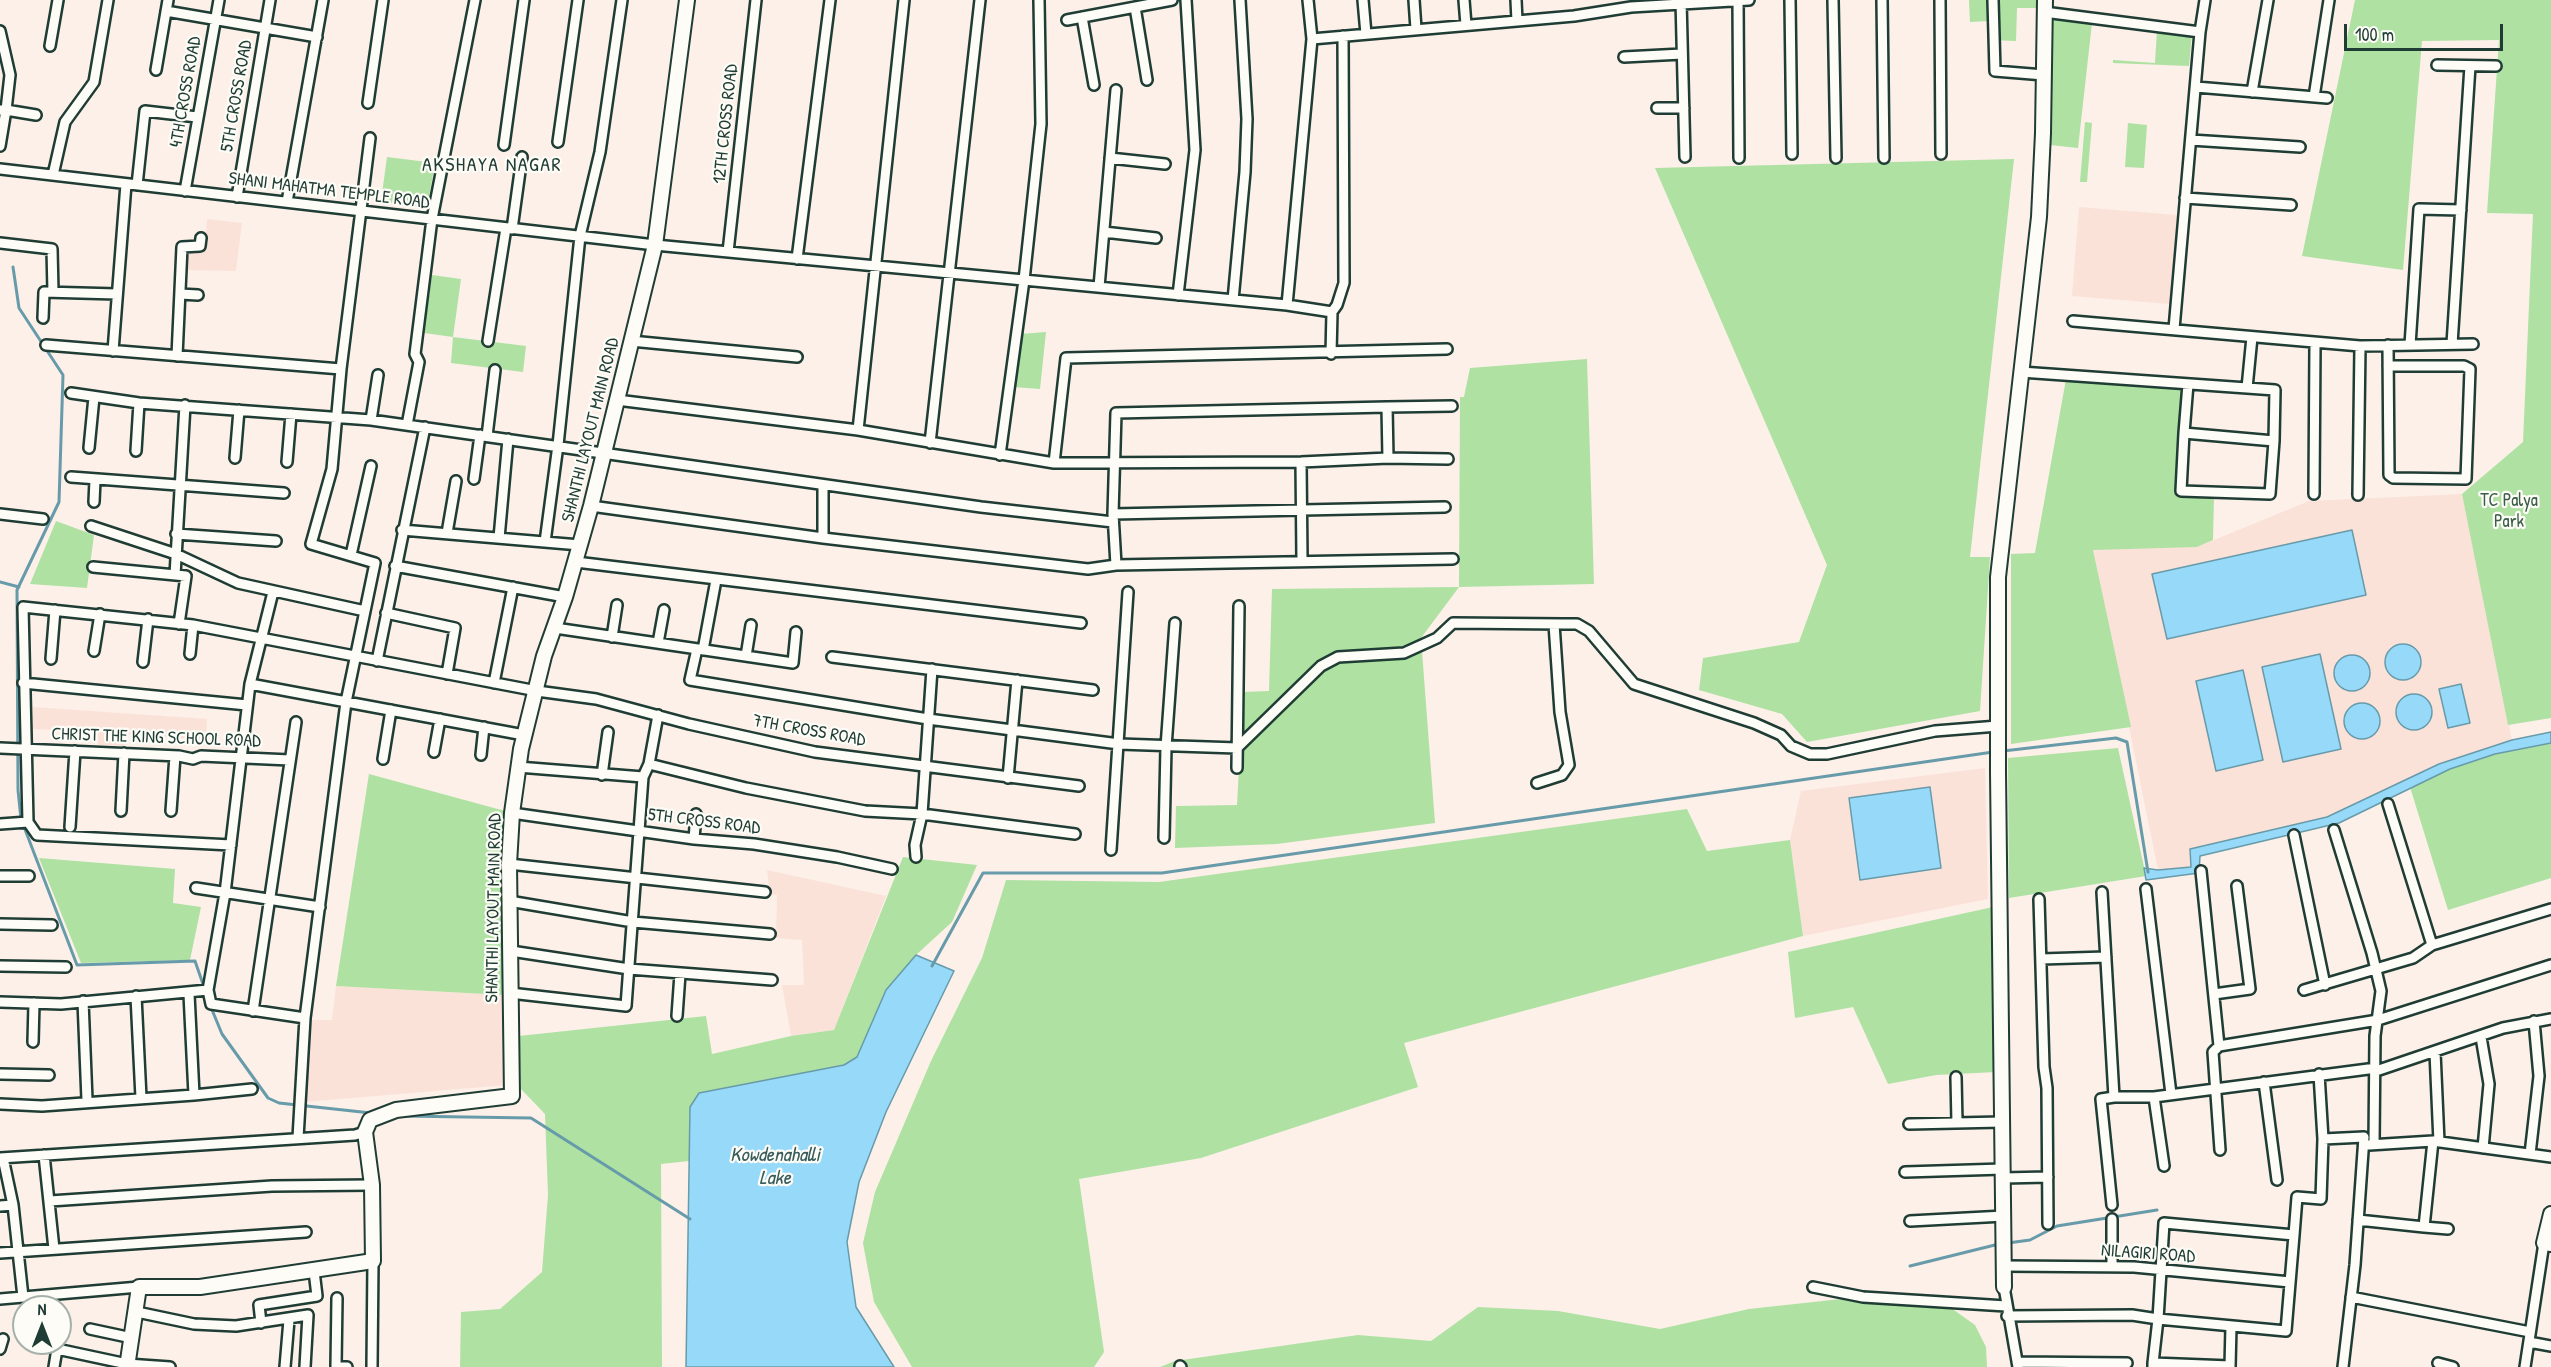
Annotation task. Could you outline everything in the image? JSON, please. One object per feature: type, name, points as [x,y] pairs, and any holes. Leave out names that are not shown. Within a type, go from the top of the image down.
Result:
[{"type":"street","points":[[50,46],[58,0]]},
{"type":"street","points":[[53,176],[65,122],[94,82],[108,0]]},
{"type":"street","points":[[156,70],[168,0]]},
{"type":"street","name":"4TH CROSS ROAD","points":[[185,191],[219,0]]},
{"type":"street","name":"5TH CROSS ROAD","points":[[237,197],[270,0]]},
{"type":"street","points":[[287,202],[323,0]]},
{"type":"street","points":[[368,103],[383,0]]},
{"type":"street","points":[[407,425],[419,362],[415,354],[432,219],[475,0]]},
{"type":"street","points":[[504,145],[524,0]]},
{"type":"street","points":[[558,142],[578,0]]},
{"type":"street","points":[[545,542],[558,445],[580,236],[600,152],[622,0]]},
{"type":"street","name":"SHANTHI LAYOUT MAIN ROAD","points":[[365,1132],[370,1120],[396,1110],[512,1096],[509,864],[518,767],[544,656],[576,562],[591,506],[655,245],[687,0]]},
{"type":"street","name":"12TH CROSS ROAD","points":[[728,252],[756,0]]},
{"type":"street","points":[[797,259],[830,0]]},
{"type":"street","points":[[858,430],[904,0]]},
{"type":"street","points":[[930,443],[980,0]]},
{"type":"street","points":[[1000,455],[1024,280],[1041,124],[1039,0]]},
{"type":"street","points":[[1067,20],[1172,0]]},
{"type":"street","points":[[1178,295],[1195,150],[1186,0]]},
{"type":"street","points":[[1233,300],[1245,172],[1247,119],[1240,0]]},
{"type":"street","points":[[1287,305],[1312,39],[1308,0]]},
{"type":"street","points":[[1363,0],[1366,34]]},
{"type":"street","points":[[1414,0],[1416,29]]},
{"type":"street","points":[[1464,0],[1466,25]]},
{"type":"street","points":[[1516,0],[1517,21]]},
{"type":"street","points":[[1738,0],[1739,158]]},
{"type":"street","points":[[1312,39],[1517,21],[1631,3],[1749,0]]},
{"type":"street","points":[[1790,0],[1792,154]]},
{"type":"street","points":[[1833,0],[1836,159]]},
{"type":"street","points":[[1882,0],[1884,159]]},
{"type":"street","points":[[1940,0],[1941,154]]},
{"type":"street","points":[[1993,0],[1995,72],[2044,75]]},
{"type":"street","points":[[2174,329],[2200,32],[2205,0]]},
{"type":"street","points":[[2252,92],[2268,0]]},
{"type":"street","points":[[2314,97],[2329,0]]},
{"type":"street","points":[[1681,2],[1685,157]]},
{"type":"street","points":[[2127,1363],[2017,1365],[2007,1311],[2004,1287],[1998,577],[2040,197],[2044,6],[2200,32]]},
{"type":"street","points":[[1135,7],[1147,80]]},
{"type":"street","points":[[166,11],[317,37]]},
{"type":"street","points":[[1082,17],[1094,85]]},
{"type":"street","points":[[0,31],[10,75],[3,110],[0,146]]},
{"type":"street","points":[[1331,354],[1332,312],[1337,305],[1344,283],[1344,36]]},
{"type":"street","points":[[1624,57],[1682,54]]},
{"type":"street","points":[[2437,66],[2496,66]]},
{"type":"street","points":[[2451,344],[2470,66]]},
{"type":"street","points":[[2196,87],[2327,99]]},
{"type":"street","points":[[1099,287],[1116,90]]},
{"type":"street","points":[[1657,108],[1684,108]]},
{"type":"street","points":[[3,110],[36,115]]},
{"type":"street","points":[[137,185],[145,111],[197,117]]},
{"type":"street","points":[[298,1138],[305,1018],[346,702],[375,563],[311,544],[332,469],[341,369],[370,138]]},
{"type":"street","points":[[2191,141],[2300,147]]},
{"type":"street","points":[[488,341],[522,157]]},
{"type":"street","points":[[1110,159],[1165,164]]},
{"type":"street","name":"SHANI MAHATMA TEMPLE ROAD","points":[[0,169],[655,245],[1287,305],[1332,312]]},
{"type":"street","points":[[113,351],[126,184]]},
{"type":"street","points":[[2185,198],[2291,205]]},
{"type":"street","points":[[2410,345],[2419,209],[2460,210]]},
{"type":"street","points":[[1104,232],[1156,238]]},
{"type":"street","points":[[177,356],[182,247],[200,246],[201,238]]},
{"type":"street","points":[[0,243],[51,249],[53,292]]},
{"type":"street","points":[[43,318],[44,292],[117,294]]},
{"type":"street","points":[[180,294],[198,296]]},
{"type":"street","points":[[2073,321],[2360,346],[2473,344]]},
{"type":"street","points":[[2247,388],[2252,337]]},
{"type":"street","points":[[632,341],[797,357]]},
{"type":"street","points":[[2314,494],[2315,343]]},
{"type":"street","points":[[46,345],[341,369]]},
{"type":"street","points":[[2388,345],[2388,366],[2390,476],[2466,479],[2470,369],[2464,366],[2388,366]]},
{"type":"street","points":[[2358,495],[2360,346]]},
{"type":"street","points":[[1054,463],[1066,358],[1331,354],[1447,349]]},
{"type":"street","points":[[474,479],[495,370]]},
{"type":"street","points":[[2021,372],[2275,390],[2270,494],[2181,491],[2188,384]]},
{"type":"street","points":[[371,420],[378,375]]},
{"type":"street","points":[[70,393],[140,403],[371,420],[823,484],[1113,518],[1445,507]]},
{"type":"street","points":[[89,448],[94,397]]},
{"type":"street","points":[[617,400],[858,430],[1054,463],[1448,459]]},
{"type":"street","points":[[136,451],[140,403]]},
{"type":"street","points":[[175,574],[185,405]]},
{"type":"street","points":[[1116,565],[1113,518],[1116,413],[1452,406]]},
{"type":"street","points":[[1387,407],[1388,458]]},
{"type":"street","points":[[235,458],[239,410]]},
{"type":"street","points":[[287,462],[291,414]]},
{"type":"street","points":[[376,661],[425,427]]},
{"type":"street","points":[[2184,433],[2274,441]]},
{"type":"street","points":[[499,538],[508,439]]},
{"type":"street","points":[[1301,462],[1302,560]]},
{"type":"street","points":[[351,555],[371,466]]},
{"type":"street","points":[[70,477],[284,493]]},
{"type":"street","points":[[94,502],[95,480]]},
{"type":"street","points":[[447,533],[456,481]]},
{"type":"street","points":[[823,484],[823,538]]},
{"type":"street","points":[[591,506],[823,538],[1088,569],[1116,565],[1453,559]]},
{"type":"street","points":[[0,514],[43,519]]},
{"type":"street","points":[[91,526],[176,554],[238,583],[365,611]]},
{"type":"street","points":[[402,530],[580,545]]},
{"type":"street","points":[[176,534],[276,541]]},
{"type":"street","points":[[576,562],[1081,623]]},
{"type":"street","points":[[395,566],[565,597]]},
{"type":"street","points":[[93,567],[186,576],[179,624]]},
{"type":"street","points":[[716,580],[700,649],[690,680],[928,719],[1119,744],[1237,748],[1321,666],[1338,657],[1404,653],[1437,638],[1453,623],[1577,624],[1589,631],[1634,684],[1754,723],[1781,735],[1791,746],[1810,754],[1827,753],[1935,731],[1998,731]]},
{"type":"street","points":[[494,683],[513,587]]},
{"type":"street","points":[[273,592],[250,684],[225,893],[208,990],[211,1004],[305,1018]]},
{"type":"street","points":[[1111,850],[1128,592]]},
{"type":"street","points":[[612,637],[617,605]]},
{"type":"street","points":[[1237,768],[1239,606]]},
{"type":"street","name":"7TH CROSS ROAD","points":[[23,683],[23,607],[100,614],[194,625],[537,691],[596,699],[815,752],[1079,786]]},
{"type":"street","points":[[51,659],[55,610]]},
{"type":"street","points":[[658,643],[664,610]]},
{"type":"street","points":[[386,613],[455,628],[447,674]]},
{"type":"street","points":[[94,651],[100,614]]},
{"type":"street","points":[[142,662],[148,619]]},
{"type":"street","points":[[1164,838],[1166,747],[1175,623]]},
{"type":"street","points":[[1537,783],[1562,775],[1569,765],[1561,726],[1554,624]]},
{"type":"street","points":[[190,654],[194,625]]},
{"type":"street","points":[[746,656],[751,625]]},
{"type":"street","points":[[555,628],[793,663],[796,632]]},
{"type":"street","points":[[832,657],[1093,690]]},
{"type":"street","points":[[916,857],[922,814],[932,669]]},
{"type":"street","points":[[1008,778],[1017,680]]},
{"type":"street","points":[[231,845],[37,835],[28,822],[23,683],[247,705]]},
{"type":"street","points":[[250,684],[524,735]]},
{"type":"street","points":[[383,759],[391,710]]},
{"type":"street","points":[[510,993],[626,1006],[643,777],[649,764],[658,715]]},
{"type":"street","points":[[434,752],[440,719]]},
{"type":"street","points":[[253,1011],[296,722]]},
{"type":"street","points":[[481,755],[484,727]]},
{"type":"street","points":[[602,775],[608,732]]},
{"type":"street","name":"CHRIST THE KING SCHOOL ROAD","points":[[4,748],[124,753],[193,759],[201,756],[290,760]]},
{"type":"street","points":[[70,827],[75,751]]},
{"type":"street","points":[[121,811],[124,753]]},
{"type":"street","points":[[171,811],[175,756]]},
{"type":"street","points":[[649,764],[746,788],[854,808],[922,814],[1075,834]]},
{"type":"street","points":[[518,767],[643,777]]},
{"type":"street","points":[[2388,804],[2432,945]]},
{"type":"street","name":"5TH CROSS ROAD","points":[[512,813],[694,839],[754,844],[892,869]]},
{"type":"street","points":[[694,839],[696,814]]},
{"type":"street","points":[[0,824],[28,822]]},
{"type":"street","points":[[2334,830],[2377,970],[2381,991],[2375,1036],[2374,1144]]},
{"type":"street","points":[[2294,834],[2325,985]]},
{"type":"street","points":[[509,864],[765,892]]},
{"type":"street","points":[[2201,871],[2219,1046]]},
{"type":"street","points":[[0,876],[29,876]]},
{"type":"street","points":[[2214,994],[2250,989],[2236,886]]},
{"type":"street","points":[[196,888],[320,907]]},
{"type":"street","points":[[2146,889],[2172,1094]]},
{"type":"street","points":[[2102,892],[2114,1097]]},
{"type":"street","points":[[2039,899],[2044,1067],[2047,1088],[2048,1224]]},
{"type":"street","points":[[509,901],[633,922],[770,934]]},
{"type":"street","points":[[2304,990],[2414,958],[2432,945],[2551,909]]},
{"type":"street","points":[[0,924],[52,925]]},
{"type":"street","points":[[511,951],[629,969],[772,980]]},
{"type":"street","points":[[2041,959],[2106,957]]},
{"type":"street","points":[[0,966],[66,967]]},
{"type":"street","points":[[2220,1150],[2213,1052],[2219,1046],[2378,1020],[2551,966]]},
{"type":"street","points":[[677,1016],[680,974]]},
{"type":"street","points":[[0,1002],[83,1001],[189,994],[208,990]]},
{"type":"street","points":[[189,994],[194,1095]]},
{"type":"street","points":[[136,996],[141,1098]]},
{"type":"street","points":[[83,1001],[87,1100]]},
{"type":"street","points":[[33,1042],[34,1003]]},
{"type":"street","points":[[2112,1205],[2101,1099],[2154,1097],[2319,1074],[2376,1070],[2481,1037],[2551,1019]]},
{"type":"street","points":[[2530,1154],[2539,1076],[2534,1022]]},
{"type":"street","points":[[2481,1037],[2489,1084],[2483,1148]]},
{"type":"street","points":[[2424,1227],[2436,1142],[2435,1052]]},
{"type":"street","points":[[0,1074],[49,1075]]},
{"type":"street","points":[[1813,1287],[1863,1297],[2007,1311],[2132,1315],[2286,1331],[2297,1197],[2321,1199],[2323,1139],[2319,1074]]},
{"type":"street","points":[[1956,1077],[1957,1123]]},
{"type":"street","points":[[2264,1082],[2277,1180]]},
{"type":"street","points":[[0,1104],[42,1106],[87,1100],[194,1095],[252,1089]]},
{"type":"street","points":[[2154,1097],[2163,1166]]},
{"type":"street","points":[[1909,1124],[2002,1122]]},
{"type":"street","points":[[23,1295],[13,1205],[1,1158],[365,1132],[372,1185],[372,1367]]},
{"type":"street","points":[[2323,1139],[2364,1137],[2343,1367]]},
{"type":"street","points":[[2364,1145],[2436,1142],[2551,1157]]},
{"type":"street","points":[[44,1155],[54,1249]]},
{"type":"street","points":[[1905,1172],[2003,1173],[2048,1177]]},
{"type":"street","points":[[50,1201],[272,1186],[372,1185]]},
{"type":"street","points":[[0,1206],[13,1205]]},
{"type":"street","points":[[2525,1367],[2548,1244],[2551,1214]]},
{"type":"street","points":[[1910,1221],[2004,1216]]},
{"type":"street","points":[[2112,1219],[2112,1267]]},
{"type":"street","points":[[2358,1220],[2448,1229]]},
{"type":"street","points":[[2231,1326],[2230,1367],[2153,1365],[2164,1223],[2294,1235]]},
{"type":"street","points":[[0,1252],[306,1232]]},
{"type":"street","points":[[46,1295],[139,1287],[200,1287],[373,1261]]},
{"type":"street","name":"NILAGIRI ROAD","points":[[2004,1266],[2112,1267],[2290,1282]]},
{"type":"street","points":[[261,1323],[259,1305],[317,1296],[314,1271]]},
{"type":"street","points":[[127,1366],[139,1287]]},
{"type":"street","points":[[2351,1297],[2530,1337],[2551,1346]]},
{"type":"street","points":[[337,1298],[336,1366],[347,1367]]},
{"type":"street","points":[[137,1312],[194,1324],[236,1326],[289,1320],[308,1315],[305,1367]]},
{"type":"street","points":[[285,1367],[289,1320]]},
{"type":"street","points":[[90,1329],[132,1338]]},
{"type":"street","points":[[54,1367],[57,1349],[127,1366],[170,1367]]},
{"type":"street","points":[[2438,1363],[2453,1367]]},
{"type":"shaded area","points":[[2079,207],[2177,215],[2170,304],[2072,296]]},
{"type":"shaded area","points":[[207,219],[242,223],[236,271],[179,270],[180,247],[205,246]]},
{"type":"shaded area","points":[[2462,494],[2512,740],[2439,764],[2327,817],[2190,849],[2192,867],[2158,870],[2093,549],[2197,547],[2309,501]]},
{"type":"shaded area","points":[[33,707],[207,719],[206,740],[125,734],[124,746],[98,745],[98,732],[33,729]]},
{"type":"shaded area","points":[[1985,768],[1988,899],[1803,936],[1790,840],[1801,791]]},
{"type":"shaded area","points":[[767,870],[886,896],[834,1030],[791,1036],[782,985],[804,985],[802,940],[776,938],[777,895],[770,894]]},
{"type":"shaded area","points":[[336,986],[504,995],[508,1085],[304,1102],[311,1020],[332,1020]]},
{"type":"green space","points":[[1969,0],[2038,0],[2038,8],[2017,8],[2016,41],[1990,40],[1989,21],[1970,22]]},
{"type":"green space","name":"TC Palya Park","points":[[2355,0],[2551,0],[2551,718],[2508,725],[2462,494],[2523,442],[2533,214],[2487,213],[2499,40],[2422,41],[2403,270],[2302,256]]},
{"type":"green space","points":[[2049,17],[2092,23],[2078,148],[2050,145]]},
{"type":"green space","points":[[2157,30],[2192,33],[2189,66],[2113,63],[2113,60],[2155,63]]},
{"type":"green space","points":[[2085,122],[2092,123],[2087,182],[2080,182]]},
{"type":"green space","points":[[2128,123],[2147,125],[2144,168],[2125,167]]},
{"type":"green space","points":[[387,157],[435,163],[427,208],[381,201]]},
{"type":"green space","points":[[2014,159],[1970,557],[1990,557],[1980,711],[1807,742],[1782,714],[1699,690],[1703,658],[1799,642],[1827,565],[1655,168]]},
{"type":"green space","points":[[432,275],[461,279],[453,337],[424,333]]},
{"type":"green space","points":[[1046,332],[1040,389],[1013,387],[1020,334]]},
{"type":"green space","points":[[453,337],[526,346],[523,372],[451,363]]},
{"type":"green space","points":[[1587,359],[1594,584],[1459,587],[1460,397],[1464,397],[1470,368]]},
{"type":"green space","points":[[2066,379],[2185,388],[2176,494],[2214,497],[2213,540],[2197,547],[2093,550],[2131,727],[2011,744],[2011,554],[2035,553]]},
{"type":"green space","points":[[56,521],[94,535],[87,588],[30,584]]},
{"type":"green space","points":[[1459,587],[1421,638],[1435,823],[1277,844],[1175,848],[1176,806],[1237,805],[1243,692],[1269,691],[1272,589]]},
{"type":"green space","points":[[2551,743],[2551,878],[2448,910],[2410,787],[2450,769],[2495,754]]},
{"type":"green space","points":[[2118,748],[2146,876],[2009,898],[2008,758]]},
{"type":"green space","points":[[369,774],[505,811],[504,995],[336,986]]},
{"type":"green space","points":[[1687,809],[1707,851],[1790,840],[1803,936],[1404,1043],[1418,1087],[1201,1158],[1079,1179],[1104,1352],[1094,1367],[912,1367],[874,1302],[863,1243],[875,1192],[931,1061],[982,958],[1006,880],[1159,882]]},
{"type":"green space","points":[[903,857],[977,865],[952,922],[916,955],[886,990],[857,1057],[844,1065],[699,1093],[690,1106],[689,1161],[661,1164],[662,1367],[460,1367],[461,1312],[500,1309],[542,1272],[548,1195],[545,1114],[521,1089],[519,1036],[706,1016],[712,1054],[791,1036],[834,1030]]},
{"type":"green space","points":[[39,858],[175,869],[173,903],[201,907],[190,960],[81,963]]},
{"type":"green space","points":[[1993,907],[1996,1072],[1936,1075],[1888,1084],[1853,1007],[1795,1018],[1788,952]]},
{"type":"green space","points":[[1850,1298],[1937,1298],[1975,1325],[1986,1347],[1987,1367],[1160,1367],[1175,1361],[1358,1335],[1431,1341],[1478,1307],[1558,1311],[1660,1329],[1749,1309]]},
{"type":"water","points":[[2352,530],[2366,595],[2167,639],[2152,574]]},
{"type":"water","points":[[2403,644],[2416,649],[2421,662],[2416,675],[2403,680],[2390,675],[2385,662],[2390,649]]},
{"type":"water","points":[[2320,654],[2341,749],[2283,762],[2262,667]]},
{"type":"water","points":[[2352,655],[2365,660],[2370,673],[2365,686],[2352,691],[2339,686],[2334,673],[2339,660]]},
{"type":"water","points":[[2243,670],[2263,760],[2216,771],[2196,681]]},
{"type":"water","points":[[2461,684],[2470,723],[2448,728],[2439,689]]},
{"type":"water","points":[[2414,694],[2427,699],[2432,712],[2427,725],[2414,730],[2401,725],[2396,712],[2401,699]]},
{"type":"water","points":[[2362,703],[2375,708],[2380,721],[2375,734],[2362,739],[2349,734],[2344,721],[2349,708]]},
{"type":"water","points":[[2551,732],[2551,743],[2495,754],[2450,769],[2339,823],[2200,856],[2199,873],[2146,880],[2144,868],[2158,870],[2191,867],[2190,849],[2327,817],[2439,764],[2512,740]]},
{"type":"water","points":[[1930,787],[1941,868],[1860,880],[1849,798]]},
{"type":"water","name":"Kowdenahalli Lake","points":[[916,955],[954,971],[886,1112],[859,1182],[847,1242],[856,1307],[894,1367],[686,1367],[690,1107],[699,1093],[844,1065],[857,1057],[886,990]]},
{"type":"waterway","points":[[13,267],[19,308],[63,375],[59,502],[17,590],[18,790],[21,819],[77,965],[195,961],[204,987]]},
{"type":"waterway","points":[[0,582],[19,587]]},
{"type":"waterway","points":[[2003,751],[2116,738],[2127,742],[2148,872]]},
{"type":"waterway","points":[[932,966],[983,873],[1162,873],[1993,752]]},
{"type":"waterway","points":[[210,1005],[222,1034],[268,1098],[279,1103],[371,1113]]},
{"type":"waterway","points":[[402,1116],[531,1118],[690,1219]]},
{"type":"waterway","points":[[2008,1243],[2030,1240],[2057,1226],[2157,1210]]},
{"type":"waterway","points":[[1910,1266],[1999,1244]]},
{"type":"district","name":"AKSHAYA NAGAR","points":[[492,166]]}]
